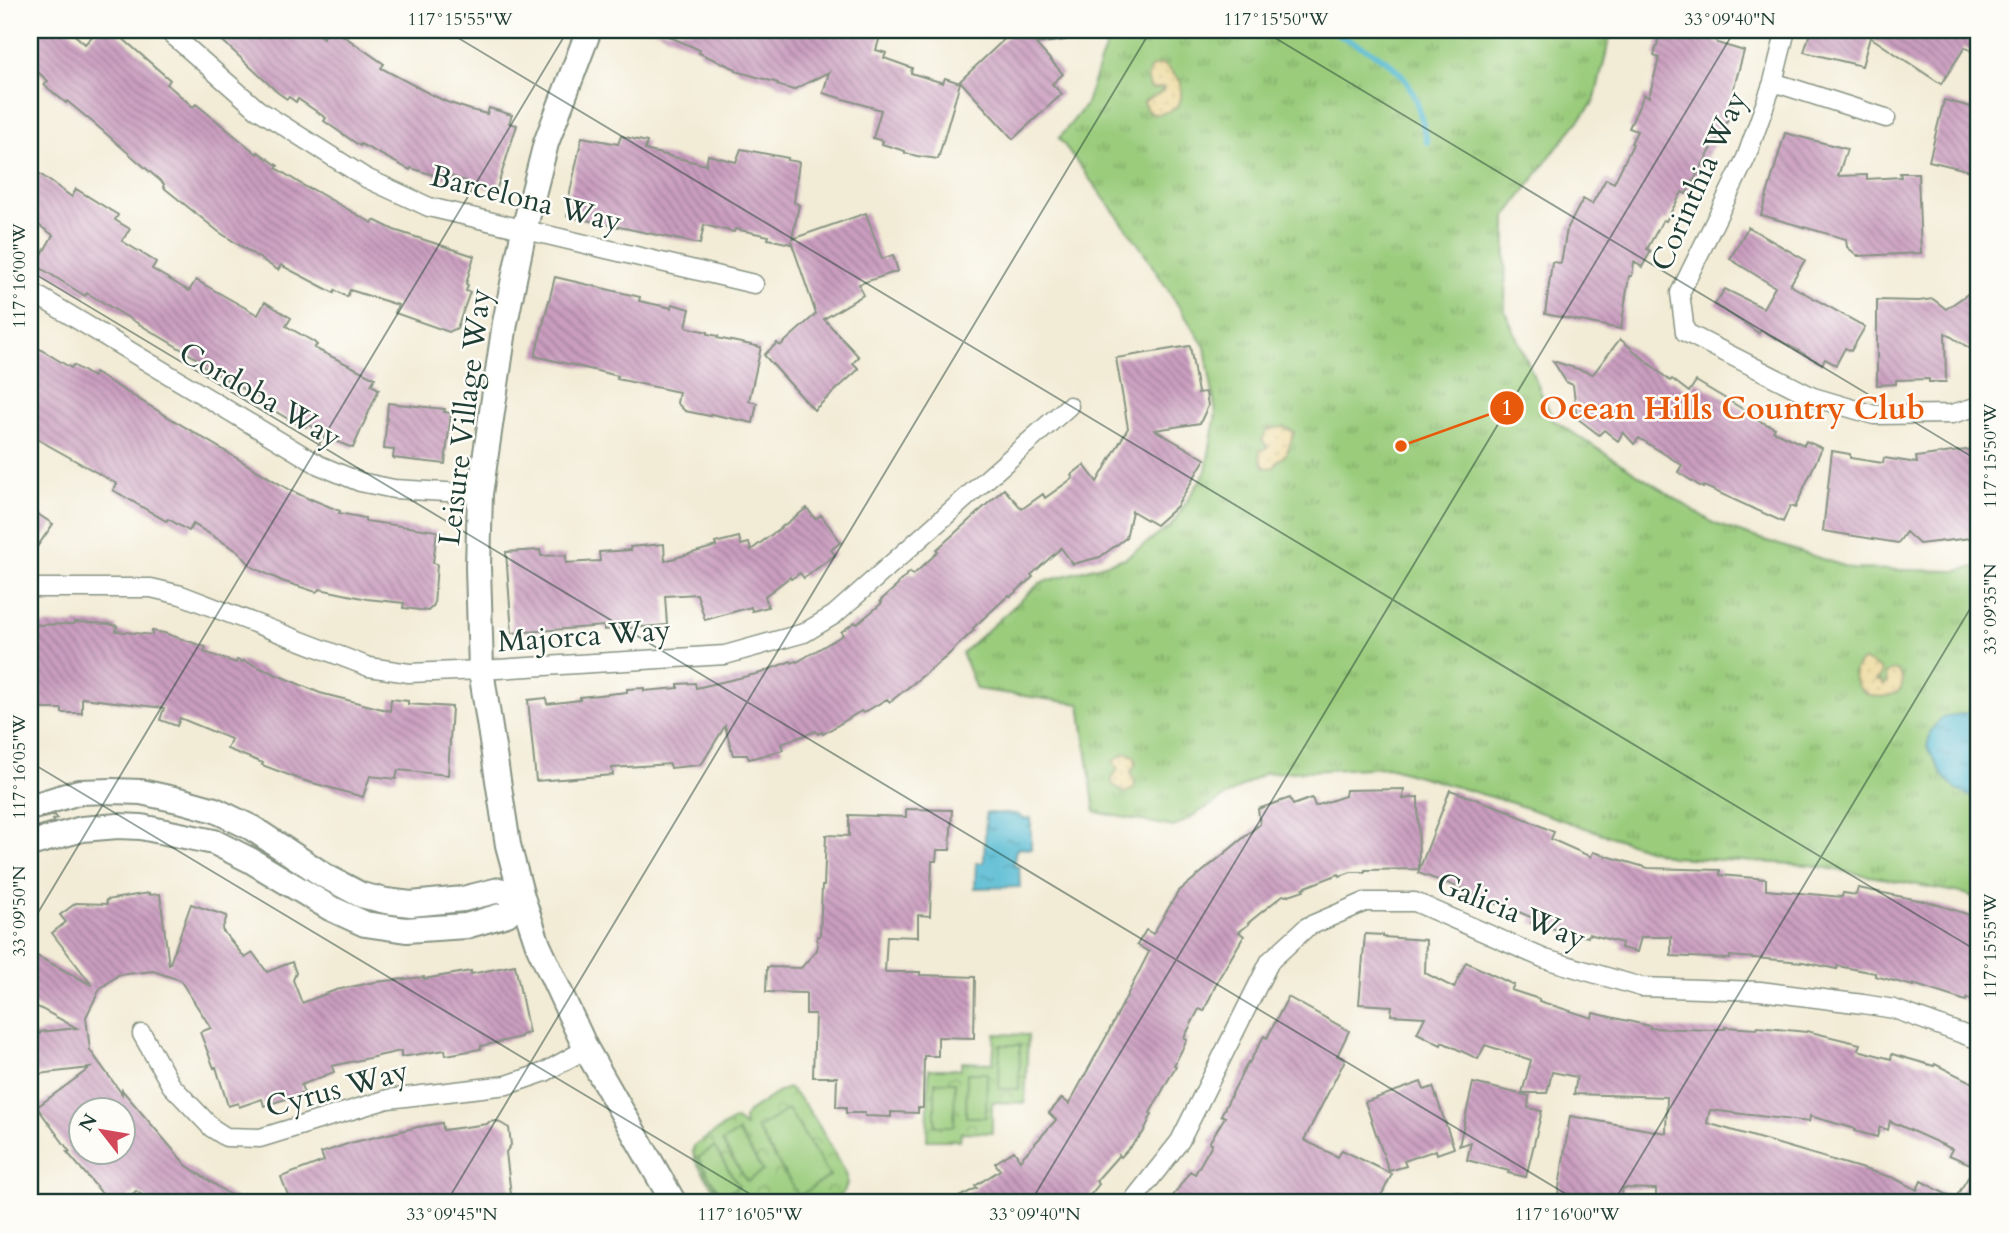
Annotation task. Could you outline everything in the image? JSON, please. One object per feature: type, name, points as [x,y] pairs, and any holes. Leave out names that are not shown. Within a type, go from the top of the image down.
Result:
[{"type":"street","name":"Barcelona Way","points":[[167,30],[257,109],[366,178],[429,207],[754,284]]},
{"type":"street","name":"Leisure Village Way","points":[[589,30],[546,143],[524,230],[505,323],[480,495],[478,567],[481,670],[508,845],[538,944],[586,1049],[674,1203]]},
{"type":"street","name":"Corinthia Way","points":[[1786,30],[1773,82],[1746,158],[1680,293],[1685,332],[1813,397],[1874,415],[1952,414],[1979,407]]},
{"type":"street","points":[[1773,82],[1886,118]]},
{"type":"street","name":"Cordoba Way","points":[[30,291],[319,465],[360,482],[394,489],[480,495]]},
{"type":"street","name":"Majorca Way","points":[[30,588],[152,588],[181,595],[369,667],[409,673],[725,655],[804,633],[834,615],[1069,406]]},
{"type":"street","points":[[30,807],[79,792],[141,792],[215,810],[252,828],[325,876],[361,895],[411,904],[463,899],[499,890],[522,897],[507,914],[466,926],[406,930],[365,924],[330,908],[250,860],[214,842],[141,827],[118,826],[82,829],[30,844]]},
{"type":"street","points":[[214,842],[229,817]]},
{"type":"street","name":"Galicia Way","points":[[1131,1203],[1180,1141],[1270,961],[1307,927],[1365,902],[1415,902],[1545,959],[1641,987],[1760,991],[1863,1004],[1894,1009],[1979,1040]]},
{"type":"street","name":"Cyrus Way","points":[[142,1034],[171,1085],[212,1128],[226,1137],[260,1138],[388,1099],[507,1085],[545,1072],[586,1049]]},
{"type":"street","points":[[1449,1203],[1461,1203]]},
{"type":"green space","points":[[1113,30],[1612,30],[1594,102],[1506,217],[1505,311],[1553,420],[1715,524],[1853,569],[1957,571],[1979,566],[1979,900],[1966,894],[1810,865],[1671,857],[1512,803],[1388,767],[1265,773],[1174,827],[1095,812],[1080,704],[976,689],[962,653],[1040,583],[1125,558],[1171,526],[1206,471],[1216,413],[1205,347],[1139,245],[1059,138],[1085,106]]},
{"type":"green space","points":[[995,1034],[1028,1035],[1025,1103],[992,1102],[992,1133],[961,1132],[960,1140],[927,1140],[929,1069],[961,1069],[961,1062],[993,1063]]},
{"type":"green space","points":[[1000,1045],[1020,1045],[1019,1089],[999,1089]]},
{"type":"green space","points":[[967,1073],[987,1073],[986,1117],[966,1117]]},
{"type":"green space","points":[[935,1082],[955,1082],[954,1126],[935,1126]]},
{"type":"green space","points":[[788,1088],[812,1115],[846,1173],[844,1191],[829,1203],[723,1203],[695,1160],[694,1146],[732,1121],[736,1120],[745,1127],[744,1119],[747,1113]]},
{"type":"green space","points":[[788,1109],[830,1176],[799,1196],[757,1129]]},
{"type":"green space","points":[[738,1132],[763,1171],[747,1181],[722,1142]]},
{"type":"green space","points":[[714,1147],[739,1186],[722,1197],[698,1158]]},
{"type":"sand","points":[[1162,64],[1181,82],[1181,98],[1178,107],[1153,114],[1144,102],[1163,91],[1163,87],[1150,87],[1148,75],[1154,66]]},
{"type":"sand","points":[[1284,427],[1294,432],[1287,452],[1275,467],[1266,468],[1261,460],[1260,450],[1268,447],[1262,440],[1268,429]]},
{"type":"sand","points":[[1866,661],[1880,669],[1882,675],[1876,680],[1884,685],[1887,682],[1886,674],[1894,671],[1900,673],[1901,689],[1894,694],[1878,697],[1864,692],[1855,680],[1854,671],[1860,662]]},
{"type":"sand","points":[[1126,753],[1134,756],[1136,762],[1130,772],[1135,782],[1134,789],[1125,793],[1112,784],[1112,778],[1118,769],[1113,762]]},
{"type":"water","points":[[1979,710],[1979,800],[1957,790],[1943,776],[1927,747],[1931,730],[1942,718]]},
{"type":"water","points":[[986,813],[1017,814],[1023,819],[1031,818],[1031,849],[1018,848],[1015,853],[1014,866],[1019,867],[1020,887],[975,888],[976,863],[982,863],[984,860]]},
{"type":"building","points":[[30,30],[69,30],[85,44],[98,30],[113,30],[170,80],[167,84],[193,107],[196,104],[257,154],[258,152],[278,166],[276,168],[309,189],[372,223],[374,220],[394,230],[474,256],[466,284],[466,291],[470,292],[457,328],[449,332],[395,313],[398,305],[350,290],[347,297],[335,290],[334,293],[281,265],[278,270],[219,232],[163,187],[164,184],[96,125],[44,85],[48,81],[30,65]]},
{"type":"building","points":[[211,30],[313,30],[323,38],[329,30],[335,30],[384,64],[381,68],[430,94],[471,110],[487,114],[489,108],[512,115],[509,123],[517,125],[496,191],[447,175],[446,179],[411,168],[410,170],[361,144],[360,146],[298,99],[296,102],[289,97],[287,99],[277,92]]},
{"type":"building","points":[[654,30],[882,30],[876,50],[886,53],[884,58],[912,68],[911,73],[943,83],[945,78],[960,83],[938,159],[905,153],[873,138],[881,110],[823,93],[829,72],[793,90],[736,71],[699,53],[700,50]]},
{"type":"building","points":[[1014,30],[1065,30],[1066,40],[1036,44],[1063,74],[1052,84],[1062,94],[1013,139],[960,81]]},
{"type":"building","points":[[1661,30],[1680,30],[1715,39],[1717,43],[1744,51],[1727,121],[1686,194],[1682,192],[1666,221],[1663,220],[1647,249],[1651,251],[1642,267],[1634,262],[1632,276],[1629,276],[1621,329],[1545,314],[1552,262],[1561,263],[1567,229],[1583,199],[1592,204],[1606,179],[1614,183],[1633,144],[1631,143],[1637,131],[1629,128],[1644,95],[1649,97],[1659,58],[1654,56]]},
{"type":"building","points":[[1811,30],[1979,30],[1979,56],[1965,47],[1941,84],[1870,37],[1862,66],[1804,52]]},
{"type":"building","points":[[1944,100],[1979,109],[1979,173],[1929,161]]},
{"type":"building","points":[[1785,133],[1847,149],[1838,176],[1867,175],[1867,179],[1901,177],[1900,173],[1918,173],[1921,253],[1858,256],[1847,247],[1846,239],[1761,215]]},
{"type":"building","points":[[621,136],[647,142],[645,150],[706,165],[708,155],[736,162],[741,149],[799,162],[794,202],[799,205],[792,239],[866,213],[882,259],[893,255],[898,271],[859,284],[863,295],[824,319],[859,357],[853,363],[859,369],[814,410],[764,355],[777,343],[780,346],[816,314],[791,241],[791,244],[768,239],[769,236],[704,225],[700,244],[567,216],[582,137],[618,144]]},
{"type":"building","points":[[30,167],[72,197],[76,189],[118,215],[115,220],[130,229],[122,241],[156,262],[152,269],[189,291],[196,280],[258,315],[265,302],[291,318],[286,326],[314,342],[317,345],[314,348],[375,378],[371,385],[379,389],[353,448],[337,442],[339,438],[307,424],[306,427],[290,420],[268,407],[262,400],[205,367],[199,360],[87,293],[85,296],[36,265],[53,235],[30,219]]},
{"type":"building","points":[[1748,227],[1805,260],[1790,285],[1865,327],[1851,351],[1845,348],[1836,365],[1825,359],[1822,364],[1761,330],[1759,333],[1715,304],[1725,289],[1763,308],[1775,287],[1730,259]]},
{"type":"building","points":[[555,277],[640,297],[639,301],[672,308],[672,304],[690,309],[686,327],[708,332],[718,336],[717,338],[761,347],[749,401],[757,403],[753,423],[685,411],[677,403],[679,392],[617,379],[618,376],[535,356]]},
{"type":"building","points":[[1972,291],[1979,302],[1979,354],[1945,333],[1946,382],[1929,382],[1929,379],[1896,380],[1896,384],[1877,385],[1877,300],[1933,299],[1946,309]]},
{"type":"building","points":[[1620,339],[1670,381],[1672,379],[1689,392],[1696,381],[1746,411],[1744,414],[1775,428],[1773,431],[1804,445],[1806,441],[1822,448],[1795,508],[1790,506],[1783,522],[1704,486],[1703,488],[1678,472],[1682,465],[1639,438],[1634,444],[1623,432],[1618,441],[1604,430],[1599,435],[1577,418],[1573,385],[1566,382],[1553,361],[1593,374]]},
{"type":"building","points":[[30,343],[71,368],[73,365],[93,377],[95,373],[288,489],[340,511],[339,513],[365,518],[365,521],[437,531],[433,563],[437,564],[434,605],[428,611],[403,608],[404,603],[367,599],[320,589],[316,592],[282,581],[252,567],[239,552],[193,524],[189,531],[168,519],[166,521],[113,490],[117,484],[30,435]]},
{"type":"building","points":[[1190,346],[1198,393],[1206,392],[1208,406],[1200,423],[1155,430],[1205,459],[1177,506],[1156,525],[1132,511],[1126,538],[1100,557],[1073,564],[1061,548],[1031,575],[1033,577],[973,628],[946,657],[890,702],[887,699],[863,713],[861,711],[823,734],[816,731],[781,744],[783,750],[749,759],[747,755],[733,755],[725,726],[699,765],[612,768],[613,775],[536,781],[528,700],[546,698],[547,704],[627,692],[627,689],[644,688],[644,691],[678,688],[678,684],[695,683],[696,688],[765,672],[791,661],[797,662],[843,635],[841,632],[855,622],[857,624],[882,603],[880,601],[910,572],[913,575],[938,552],[936,550],[1004,489],[1022,509],[1043,494],[1045,498],[1073,478],[1071,475],[1084,465],[1097,482],[1128,428],[1116,358]]},
{"type":"building","points":[[388,403],[445,409],[444,412],[451,413],[445,464],[393,458],[394,450],[384,449]]},
{"type":"building","points":[[1974,449],[1979,477],[1979,537],[1919,544],[1906,532],[1898,543],[1823,531],[1832,451],[1850,454],[1850,458],[1883,463],[1884,458],[1917,463],[1916,457]]},
{"type":"building","points":[[807,508],[815,519],[821,515],[841,542],[831,550],[835,555],[804,578],[800,573],[791,579],[790,577],[765,596],[768,607],[752,611],[751,607],[705,620],[697,594],[665,596],[667,625],[604,630],[604,626],[512,633],[506,552],[540,550],[541,556],[566,555],[566,563],[600,561],[599,552],[664,544],[665,561],[739,537],[741,545],[749,543],[751,550]]},
{"type":"building","points":[[30,509],[53,524],[30,557]]},
{"type":"building","points":[[75,622],[109,624],[117,626],[116,631],[152,635],[152,631],[164,633],[206,647],[204,652],[236,663],[237,660],[244,661],[320,693],[390,711],[391,699],[408,701],[408,704],[452,707],[448,775],[398,770],[396,779],[370,776],[363,797],[302,780],[262,765],[263,763],[227,749],[231,739],[180,718],[177,726],[160,720],[164,708],[82,698],[82,713],[62,713],[62,709],[30,709],[30,625]]},
{"type":"building","points":[[1404,789],[1403,799],[1418,797],[1419,869],[1365,870],[1340,876],[1339,874],[1303,888],[1304,890],[1283,895],[1248,923],[1239,932],[1244,936],[1219,978],[1204,1011],[1199,1009],[1184,1038],[1187,1040],[1174,1065],[1176,1066],[1150,1113],[1152,1114],[1143,1133],[1096,1181],[1099,1184],[1084,1203],[947,1203],[977,1188],[975,1186],[1000,1170],[995,1163],[1014,1151],[1020,1160],[1056,1120],[1049,1113],[1062,1098],[1069,1104],[1149,952],[1137,945],[1146,930],[1153,934],[1178,892],[1260,824],[1258,809],[1290,798],[1293,805],[1312,798],[1315,806],[1345,796],[1346,790]]},
{"type":"building","points":[[1450,790],[1512,812],[1554,832],[1551,839],[1591,857],[1593,852],[1648,868],[1720,870],[1720,875],[1766,879],[1766,890],[1842,897],[1843,893],[1856,895],[1858,888],[1923,900],[1979,918],[1979,1005],[1967,998],[1966,1001],[1913,984],[1875,976],[1875,973],[1838,966],[1837,969],[1803,962],[1730,956],[1730,959],[1671,956],[1671,937],[1641,937],[1637,952],[1621,948],[1622,943],[1531,923],[1533,918],[1418,873]]},
{"type":"building","points":[[906,809],[952,810],[950,850],[937,850],[936,861],[932,861],[930,916],[918,915],[918,937],[887,936],[885,972],[975,977],[974,1038],[938,1037],[938,1056],[924,1056],[923,1108],[918,1108],[918,1113],[891,1112],[891,1117],[846,1113],[846,1107],[836,1107],[837,1077],[813,1077],[815,1014],[806,1014],[806,993],[766,992],[767,967],[801,968],[817,950],[826,835],[849,836],[849,815],[906,817]]},
{"type":"building","points":[[55,815],[57,818],[54,822],[32,828],[30,824],[30,821]]},
{"type":"building","points":[[149,893],[160,894],[169,966],[191,904],[227,916],[222,930],[245,958],[253,953],[267,972],[292,962],[296,973],[293,980],[302,1003],[336,990],[375,982],[424,979],[471,971],[471,974],[515,965],[529,1033],[481,1046],[481,1049],[446,1055],[445,1050],[401,1057],[401,1051],[332,1066],[334,1072],[301,1085],[304,1093],[264,1106],[262,1099],[239,1107],[238,1103],[228,1106],[216,1067],[214,1068],[200,1032],[211,1028],[180,980],[153,971],[118,975],[100,989],[86,1017],[90,1050],[122,1094],[122,1090],[127,1096],[66,1096],[66,1147],[37,1107],[90,1068],[30,1075],[30,1035],[77,1028],[30,1003],[30,966],[35,955],[92,985],[52,933],[66,922],[60,915],[76,903],[107,904],[106,900]]},
{"type":"building","points":[[1365,934],[1383,935],[1426,940],[1425,973],[1454,988],[1466,962],[1514,985],[1511,990],[1592,1018],[1593,1013],[1650,1028],[1716,1030],[1725,1027],[1758,1027],[1807,1031],[1860,1044],[1858,1050],[1891,1059],[1892,1054],[1934,1066],[1935,1064],[1979,1086],[1979,1203],[1656,1203],[1656,1189],[1623,1188],[1620,1203],[1557,1201],[1570,1116],[1666,1133],[1667,1097],[1574,1094],[1577,1077],[1552,1072],[1547,1093],[1522,1093],[1531,1060],[1485,1045],[1478,1059],[1417,1033],[1425,1017],[1391,1015],[1392,1006],[1359,1004]],"holes":[[[1710,1110],[1809,1122],[1810,1116],[1877,1137],[1880,1127],[1888,1130],[1890,1121],[1952,1149],[1949,1155],[1975,1166],[1955,1199],[1921,1181],[1917,1190],[1894,1178],[1707,1123]]]},
{"type":"building","points":[[1288,997],[1349,1031],[1337,1056],[1345,1060],[1304,1140],[1338,1157],[1342,1150],[1392,1174],[1384,1190],[1377,1203],[1182,1203],[1173,1196],[1190,1171],[1195,1174],[1225,1117],[1221,1115],[1248,1062],[1264,1036],[1267,1038]]},
{"type":"building","points":[[1421,1082],[1424,1090],[1433,1087],[1454,1148],[1437,1154],[1436,1150],[1404,1161],[1406,1166],[1389,1171],[1365,1102]]},
{"type":"building","points":[[1473,1083],[1529,1096],[1528,1108],[1542,1111],[1526,1177],[1467,1160],[1471,1142],[1459,1146]]},
{"type":"building","points":[[136,1106],[186,1165],[242,1203],[153,1203],[136,1191],[122,1203],[110,1203],[79,1166],[136,1166]]},
{"type":"building","points":[[497,1121],[509,1128],[511,1145],[506,1152],[511,1195],[453,1203],[291,1203],[281,1177],[324,1161],[321,1153],[350,1143],[442,1123],[443,1130]]},
{"type":"waterway","points":[[1331,30],[1387,61],[1406,80],[1417,102],[1427,142]]},
{"type":"place","name":"Ocean Hills Country Club","points":[[1401,446]]}]
